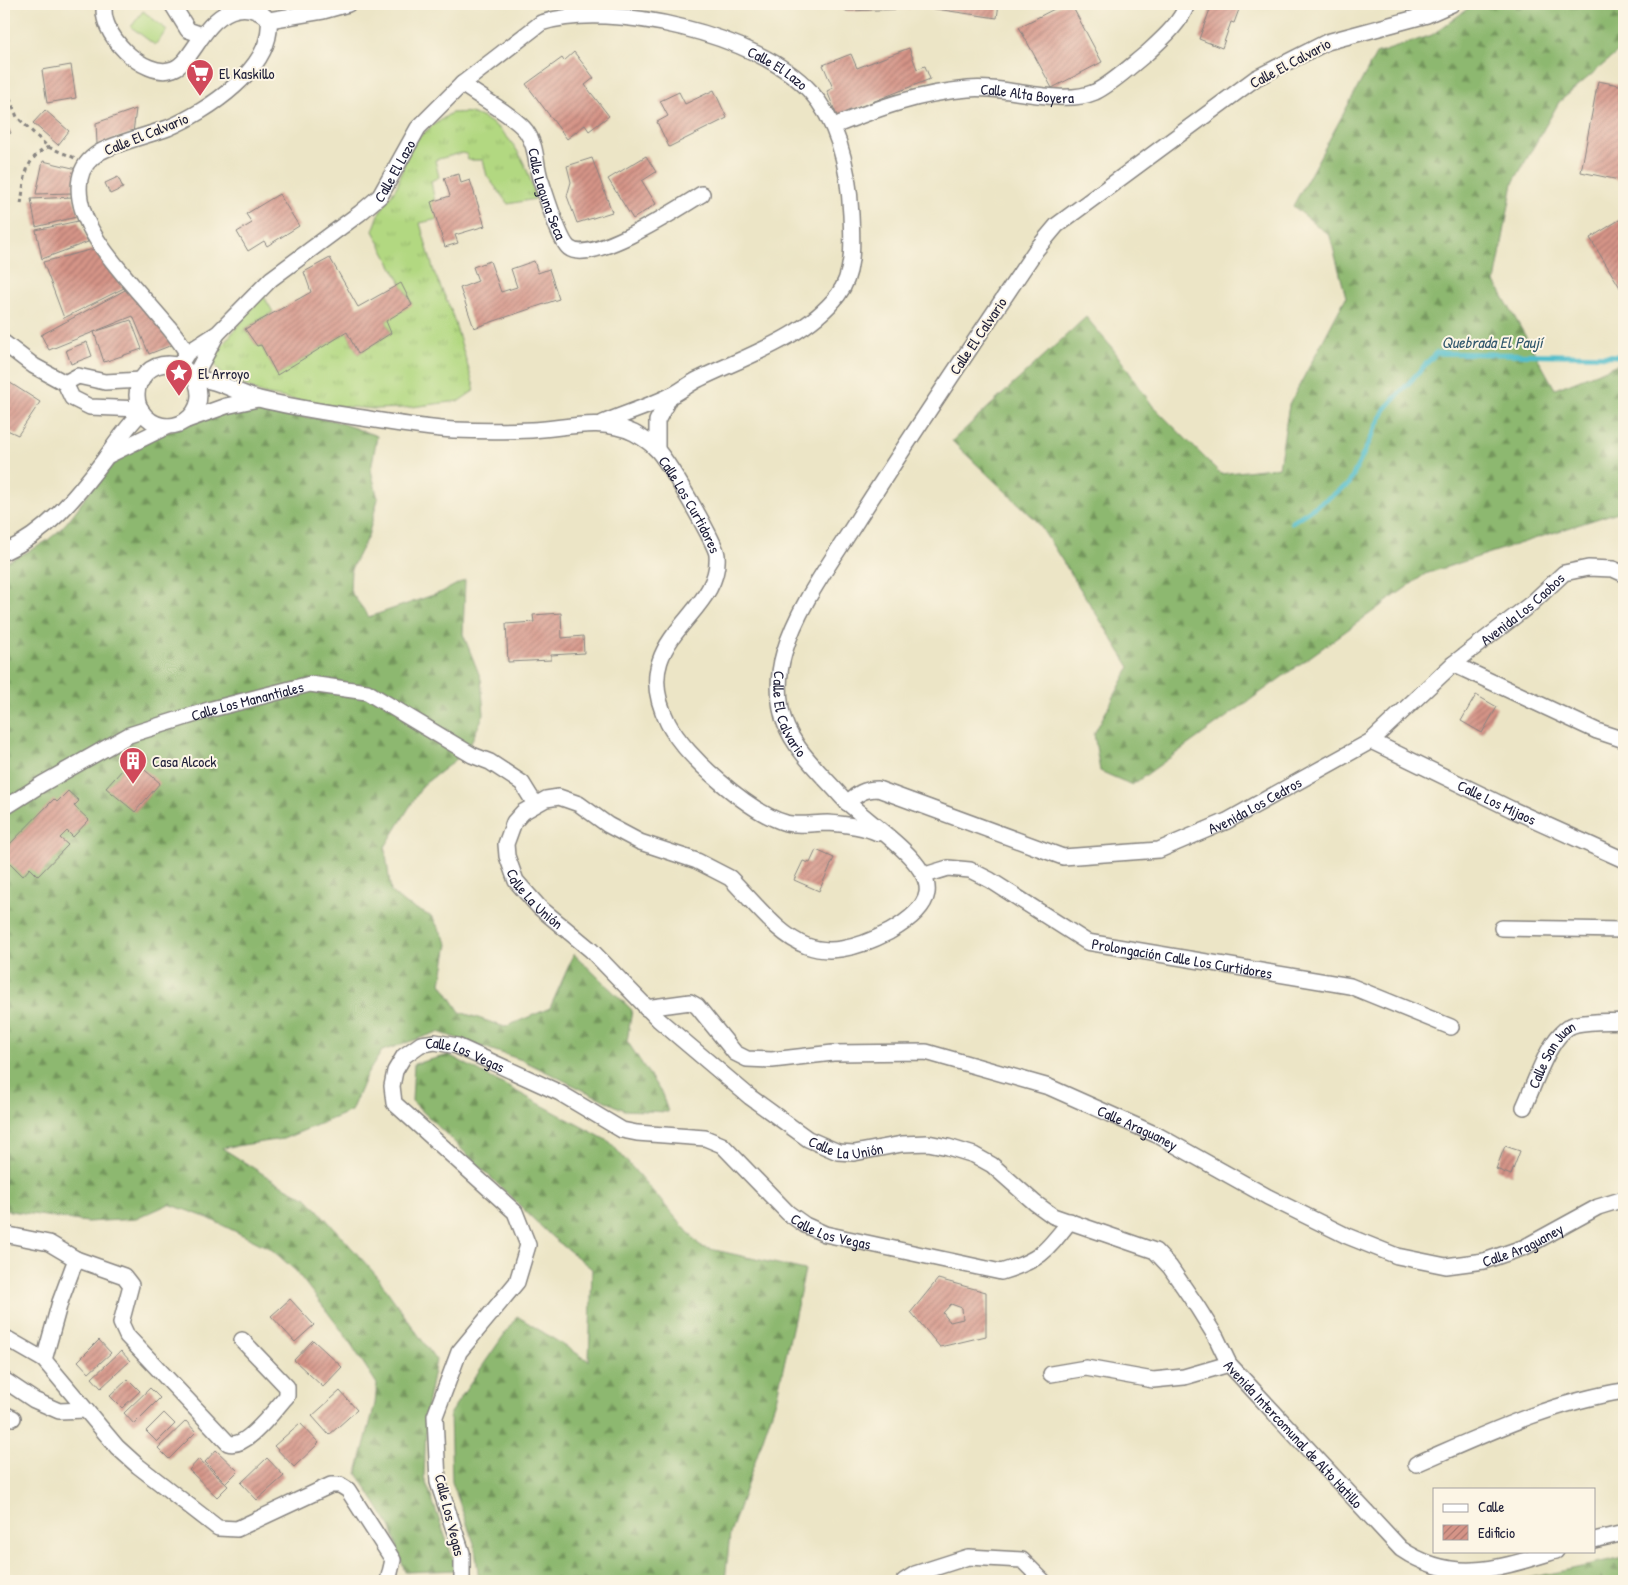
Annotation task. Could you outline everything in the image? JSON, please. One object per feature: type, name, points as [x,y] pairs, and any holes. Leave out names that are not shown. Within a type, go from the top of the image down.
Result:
[{"type":"street","points":[[105,4],[105,17],[114,37],[133,59],[161,70],[177,67],[181,64],[211,23],[223,14],[239,8],[259,11],[269,20],[323,11],[348,4]]},
{"type":"street","points":[[172,4],[188,30],[202,35]]},
{"type":"street","name":"Calle Alta Boyera","points":[[834,126],[881,106],[918,96],[960,90],[1006,89],[1056,98],[1095,92],[1130,67],[1164,37],[1187,4]]},
{"type":"street","name":"Calle El Calvario","points":[[884,835],[847,803],[802,752],[785,722],[780,693],[784,653],[809,599],[844,542],[909,439],[1036,250],[1058,225],[1073,212],[1256,78],[1328,42],[1427,16],[1452,4]]},
{"type":"street","name":"Calle El Lazo","points":[[179,366],[187,353],[218,333],[271,279],[380,196],[418,128],[462,84],[555,14],[602,7],[658,14],[720,32],[752,47],[785,68],[810,92],[834,126],[850,193],[852,252],[848,274],[839,294],[824,310],[775,344],[758,354],[696,380],[670,396],[602,423]]},
{"type":"street","name":"Calle El Calvario","points":[[187,353],[170,328],[108,257],[86,221],[79,198],[80,178],[87,162],[101,152],[170,127],[205,109],[233,87],[254,66],[266,46],[270,29],[269,20]]},
{"type":"street","name":"Calle Laguna Seca","points":[[462,84],[526,130],[536,150],[538,170],[555,219],[566,245],[573,251],[582,252],[629,238],[702,194]]},
{"type":"street","name":"Calle El Lazo","points":[[194,378],[218,333]]},
{"type":"street","points":[[5,347],[65,383],[72,398],[90,408],[141,411]]},
{"type":"street","points":[[106,457],[168,426],[187,420],[198,406],[198,388],[194,378],[179,366],[169,365],[158,366],[149,372],[142,380],[138,390],[141,411],[149,420],[168,426]]},
{"type":"street","points":[[65,383],[78,376],[105,382],[142,380]]},
{"type":"street","name":"Calle Los Curtidores","points":[[194,378],[205,379],[258,399],[328,412],[453,430],[530,430],[602,423],[633,433],[657,448],[697,512],[717,554],[714,577],[672,637],[662,656],[656,680],[660,702],[669,724],[694,757],[719,780],[746,801],[787,823],[830,823],[871,830],[884,835]]},
{"type":"street","points":[[657,448],[658,421],[670,396]]},
{"type":"street","name":"Calle Los Curtidores","points":[[187,420],[226,406],[258,399]]},
{"type":"street","points":[[4,552],[50,524],[84,488],[130,423],[141,411]]},
{"type":"street","name":"Avenida Los Caobos","points":[[1453,664],[1532,603],[1564,573],[1588,568],[1613,569],[1624,574]]},
{"type":"street","points":[[1453,664],[1597,731],[1624,740]]},
{"type":"street","name":"Avenida Los Cedros","points":[[830,823],[840,818],[846,811],[847,803],[860,792],[868,789],[878,790],[1052,845],[1063,857],[1159,850],[1227,821],[1371,741],[1453,664]]},
{"type":"street","name":"Calle Los Manantiales","points":[[4,808],[42,784],[129,735],[212,709],[310,684],[367,692],[472,755],[498,767],[522,783],[534,804]]},
{"type":"street","name":"Calle Los Mijaos","points":[[1371,741],[1511,809],[1624,860]]},
{"type":"street","name":"Calle La Unión","points":[[925,875],[927,894],[923,903],[900,926],[860,944],[841,949],[822,950],[803,946],[785,936],[730,878],[710,867],[640,842],[608,826],[568,799],[546,798],[534,804],[514,822],[508,833],[506,844],[516,881],[539,907],[591,950],[646,1008],[750,1096],[808,1139],[838,1152],[854,1153],[902,1144],[928,1144],[948,1147],[974,1155],[992,1165],[1035,1203],[1053,1216],[1070,1222]]},
{"type":"street","points":[[884,835],[912,857],[925,875]]},
{"type":"street","name":"Prolongación Calle Los Curtidores","points":[[925,875],[948,868],[970,870],[990,880],[1087,942],[1350,986],[1452,1027]]},
{"type":"street","points":[[1502,928],[1624,930]]},
{"type":"street","name":"Calle Araguaney","points":[[646,1008],[690,1002],[697,1006],[735,1054],[747,1059],[772,1060],[833,1053],[926,1052],[1049,1088],[1159,1136],[1268,1197],[1347,1236],[1397,1256],[1446,1266],[1484,1261],[1525,1247],[1598,1207],[1624,1199]]},
{"type":"street","name":"Calle San Juan","points":[[1524,1106],[1555,1040],[1565,1028],[1576,1024],[1624,1021]]},
{"type":"street","name":"Calle Los Vegas","points":[[462,1581],[462,1553],[438,1482],[435,1416],[459,1352],[517,1282],[528,1245],[515,1212],[394,1103],[392,1086],[395,1071],[404,1056],[421,1044],[435,1042],[457,1046],[560,1093],[622,1130],[636,1133],[706,1138],[722,1145],[788,1212],[805,1225],[825,1234],[1001,1272],[1030,1263],[1036,1259],[1053,1243],[1070,1222]]},
{"type":"street","name":"Avenida Intercomunal de Alto Hatillo","points":[[1070,1222],[1155,1251],[1170,1268],[1198,1308],[1229,1364],[1401,1549],[1421,1562],[1448,1570],[1474,1571],[1501,1568],[1553,1552]]},
{"type":"street","points":[[4,1234],[49,1243],[76,1259],[128,1279],[130,1285],[121,1323],[127,1336],[232,1445],[246,1441],[287,1396],[288,1391],[287,1386],[242,1340]]},
{"type":"street","points":[[44,1360],[60,1302],[76,1259]]},
{"type":"street","points":[[4,1337],[44,1360],[117,1447],[138,1466],[218,1528],[237,1529],[331,1484],[340,1485],[348,1490],[393,1560],[388,1581]]},
{"type":"street","points":[[1051,1374],[1086,1368],[1153,1380],[1184,1377],[1229,1364]]},
{"type":"street","points":[[4,1380],[34,1400],[59,1411],[86,1410]]},
{"type":"street","points":[[1416,1464],[1496,1429],[1595,1396],[1624,1391]]},
{"type":"street","points":[[1596,1540],[1624,1533]]},
{"type":"street","points":[[904,1581],[916,1574],[968,1557],[1022,1560],[1043,1581]]},
{"type":"path","points":[[4,83],[17,117],[48,147],[87,162]]},
{"type":"path","points":[[21,204],[26,169],[36,153],[48,147]]},
{"type":"green space","points":[[1474,4],[1624,4],[1624,47],[1559,102],[1513,183],[1495,282],[1555,389],[1624,362],[1624,510],[1425,574],[1132,785],[1100,771],[1094,734],[1130,667],[1037,521],[952,441],[1086,317],[1113,349],[1152,405],[1221,474],[1279,467],[1289,405],[1346,297],[1330,236],[1293,206],[1376,54],[1432,35]]},
{"type":"green space","points":[[143,11],[167,30],[155,45],[131,27]]},
{"type":"green space","points":[[451,113],[470,113],[483,118],[506,135],[528,172],[535,199],[508,204],[487,176],[483,160],[468,160],[467,154],[461,153],[435,160],[439,177],[431,181],[438,219],[420,223],[434,272],[451,310],[475,390],[459,401],[403,408],[374,409],[324,405],[263,394],[222,375],[214,363],[216,353],[263,295],[273,312],[245,329],[257,346],[261,345],[277,375],[347,332],[358,354],[391,333],[386,321],[412,304],[373,231],[380,212],[397,186],[411,144]]},
{"type":"green space","points":[[238,410],[332,420],[377,436],[371,470],[378,499],[368,536],[351,569],[350,591],[369,617],[442,592],[465,580],[463,634],[481,679],[484,714],[467,751],[423,785],[385,847],[391,892],[404,903],[432,917],[448,944],[441,983],[460,1012],[505,1027],[550,1008],[574,954],[632,1010],[627,1041],[662,1094],[668,1112],[624,1110],[522,1060],[438,1032],[382,1051],[366,1076],[351,1111],[283,1139],[222,1148],[274,1181],[307,1198],[376,1275],[436,1360],[427,1406],[424,1477],[457,1570],[405,1572],[391,1528],[357,1473],[375,1404],[377,1384],[345,1335],[296,1271],[271,1249],[208,1218],[169,1204],[136,1219],[87,1222],[4,1210],[4,563],[38,546],[58,532],[98,480],[115,462],[129,452],[158,436]]},
{"type":"green space","points":[[449,1055],[610,1142],[701,1247],[805,1270],[776,1400],[730,1534],[725,1581],[479,1581],[475,1546],[452,1482],[450,1413],[517,1316],[589,1361],[592,1269],[552,1237],[412,1101],[414,1064]]},
{"type":"green space","points":[[1624,1558],[1624,1581],[1515,1581]]},
{"type":"building","points":[[657,4],[677,4],[676,8]]},
{"type":"building","points":[[681,4],[695,4],[694,7]]},
{"type":"building","points":[[845,4],[910,4],[910,9],[845,11]]},
{"type":"building","points":[[930,4],[999,4],[997,18],[929,8]]},
{"type":"building","points":[[1064,4],[1071,4],[1102,62],[1052,88],[1019,27]]},
{"type":"building","points":[[1212,4],[1241,4],[1234,23],[1231,22],[1222,48],[1199,39]]},
{"type":"building","points":[[909,48],[917,69],[925,66],[930,79],[837,116],[827,91],[833,88],[823,65],[851,54],[857,68]]},
{"type":"building","points":[[574,52],[594,78],[585,85],[609,116],[589,131],[585,125],[567,139],[526,84],[562,58],[564,61]]},
{"type":"building","points":[[71,65],[76,98],[47,103],[42,70]]},
{"type":"building","points":[[1598,81],[1624,86],[1624,181],[1581,172]]},
{"type":"building","points":[[714,90],[727,118],[669,147],[657,122],[668,116],[660,101],[679,92],[685,104]]},
{"type":"building","points":[[136,109],[133,133],[97,144],[96,123]]},
{"type":"building","points":[[45,110],[69,131],[58,145],[33,123]]},
{"type":"building","points":[[4,123],[11,133],[4,137]]},
{"type":"building","points":[[646,156],[656,172],[642,181],[656,204],[633,219],[608,179]]},
{"type":"building","points":[[592,158],[612,212],[577,223],[567,196],[571,182],[567,166]]},
{"type":"building","points":[[43,161],[77,169],[72,193],[36,194]]},
{"type":"building","points":[[459,174],[461,183],[470,180],[485,226],[455,235],[458,243],[445,247],[431,202],[450,196],[444,178]]},
{"type":"building","points":[[118,177],[123,188],[110,194],[105,183]]},
{"type":"building","points":[[279,194],[299,226],[267,246],[264,241],[248,251],[237,232],[252,223],[246,214]]},
{"type":"building","points":[[73,197],[80,216],[36,227],[31,199]]},
{"type":"building","points":[[1624,217],[1624,294],[1590,238]]},
{"type":"building","points":[[78,221],[88,242],[42,259],[36,230]]},
{"type":"building","points":[[94,249],[124,288],[64,318],[43,262]]},
{"type":"building","points":[[330,258],[358,307],[401,283],[412,305],[386,321],[391,333],[358,354],[347,332],[277,375],[261,345],[257,346],[245,329],[311,292],[304,272]]},
{"type":"building","points":[[490,261],[501,292],[517,287],[511,269],[534,261],[538,273],[549,269],[559,299],[474,328],[460,288],[478,281],[473,267]]},
{"type":"building","points":[[127,289],[147,310],[172,345],[149,354],[133,316],[49,350],[41,335]]},
{"type":"building","points":[[131,320],[142,349],[104,362],[94,332]]},
{"type":"building","points":[[87,342],[92,356],[71,364],[66,350]]},
{"type":"building","points":[[4,379],[40,402],[18,435],[5,429],[7,426],[4,424]]},
{"type":"building","points":[[561,613],[562,638],[583,636],[584,653],[551,655],[551,660],[508,662],[506,624],[534,622],[533,615]]},
{"type":"building","points":[[1476,695],[1497,707],[1482,733],[1461,721]]},
{"type":"building","name":"Casa Alcock","points":[[132,759],[160,783],[135,812],[106,788]]},
{"type":"building","points":[[68,791],[79,801],[74,806],[89,820],[73,837],[67,831],[60,838],[68,845],[38,876],[30,868],[23,876],[4,857],[4,850],[54,799],[57,802]]},
{"type":"building","points":[[816,850],[834,858],[819,891],[794,880],[803,861],[810,863]]},
{"type":"building","points":[[1505,1146],[1520,1151],[1511,1175],[1496,1169]]},
{"type":"building","points":[[938,1279],[986,1292],[986,1336],[940,1347],[911,1312]],"holes":[[[951,1304],[962,1308],[963,1319],[950,1322],[943,1313]]]},
{"type":"building","points":[[290,1299],[314,1325],[295,1342],[271,1316]]},
{"type":"building","points":[[99,1340],[111,1353],[89,1373],[78,1361]]},
{"type":"building","points":[[313,1340],[342,1367],[323,1387],[294,1360]]},
{"type":"building","points":[[121,1351],[130,1361],[101,1388],[92,1378]]},
{"type":"building","points":[[128,1379],[140,1391],[122,1408],[110,1396]]},
{"type":"building","points":[[150,1388],[160,1398],[134,1424],[124,1413]]},
{"type":"building","points":[[340,1391],[357,1410],[329,1435],[312,1416]]},
{"type":"building","points":[[164,1413],[175,1424],[157,1442],[146,1431]]},
{"type":"building","points":[[186,1421],[196,1432],[169,1459],[158,1448]]},
{"type":"building","points":[[300,1423],[319,1443],[294,1467],[274,1446]]},
{"type":"building","points":[[216,1450],[238,1471],[226,1483],[205,1462]]},
{"type":"building","points":[[267,1458],[284,1476],[257,1500],[241,1483]]},
{"type":"building","points":[[199,1459],[228,1486],[217,1497],[189,1470]]},
{"type":"waterway","name":"Quebrada El Paují","points":[[1292,522],[1349,484],[1385,409],[1436,353],[1624,356]]},
{"type":"place","name":"El Kaskillo","points":[[200,97]]},
{"type":"place","name":"El Arroyo","points":[[179,397]]},
{"type":"place","name":"Casa Alcock","points":[[133,785]]}]
